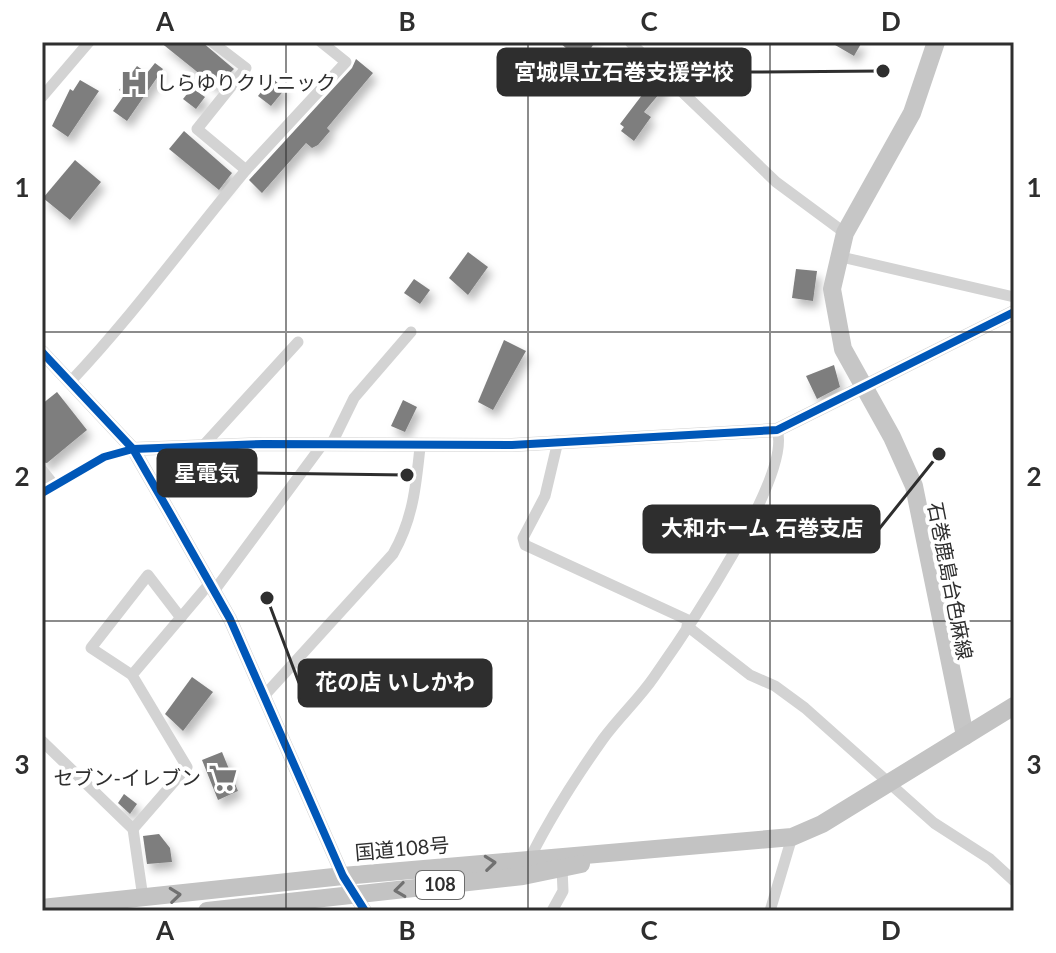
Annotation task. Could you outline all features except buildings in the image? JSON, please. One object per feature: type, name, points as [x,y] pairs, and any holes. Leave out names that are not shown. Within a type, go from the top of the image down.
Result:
[{"type":"highway","name":"国道108号","points":[[42,908],[530,858],[792,837],[822,824],[1014,706]]},
{"type":"highway","name":"国道108号","points":[[207,911],[360,903],[670,846]]},
{"type":"main road","name":"石巻鹿島台色麻線","points":[[936,42],[912,113],[845,233],[837,256],[832,289],[835,320],[843,349],[892,437],[914,486],[965,736]]},
{"type":"street","points":[[42,97],[89,42]]},
{"type":"street","points":[[212,42],[246,68],[197,129],[246,170]]},
{"type":"street","points":[[71,381],[145,298],[177,251],[246,170],[346,62],[321,42]]},
{"type":"street","points":[[630,42],[776,182],[845,233]]},
{"type":"street","points":[[837,256],[1014,297]]},
{"type":"street","points":[[42,493],[104,457],[133,449],[327,445],[420,447],[777,430],[1014,312]]},
{"type":"street","points":[[132,675],[212,587],[327,445],[354,398],[411,332]]},
{"type":"street","points":[[202,447],[298,342]]},
{"type":"street","points":[[42,352],[133,449],[230,619],[343,876],[360,903]]},
{"type":"street","points":[[530,858],[558,806],[605,736],[653,679],[722,572],[775,471],[780,438],[777,430]]},
{"type":"street","points":[[558,441],[545,496],[523,538],[525,545],[688,623],[750,675],[775,686],[805,708],[886,784],[934,823],[990,859],[1014,881]]},
{"type":"street","points":[[263,697],[393,554],[407,530],[415,503],[420,447]]},
{"type":"street","points":[[42,470],[53,484]]},
{"type":"street","points":[[133,829],[187,767],[132,675],[91,648],[148,575],[181,618]]},
{"type":"street","points":[[42,741],[133,829],[143,898]]},
{"type":"street","points":[[770,911],[792,837]]},
{"type":"street","points":[[552,911],[563,891],[562,868]]},
{"type":"cycle path","points":[[42,493],[104,457],[133,449],[263,444],[512,445],[777,430],[1014,312]]},
{"type":"cycle path","points":[[42,352],[133,449],[230,619],[343,876],[365,911]]},
{"type":"place","name":"宮城県立石巻支援学校","points":[[883,71]]},
{"type":"place","name":"しらゆりクリニック","points":[[134,83]]},
{"type":"place","name":"大和ホーム 石巻支店","points":[[939,454]]},
{"type":"place","name":"星電気","points":[[407,475]]},
{"type":"place","name":"花の店 いしかわ","points":[[267,598]]},
{"type":"place","name":"セブン-イレブン","points":[[223,778]]}]
